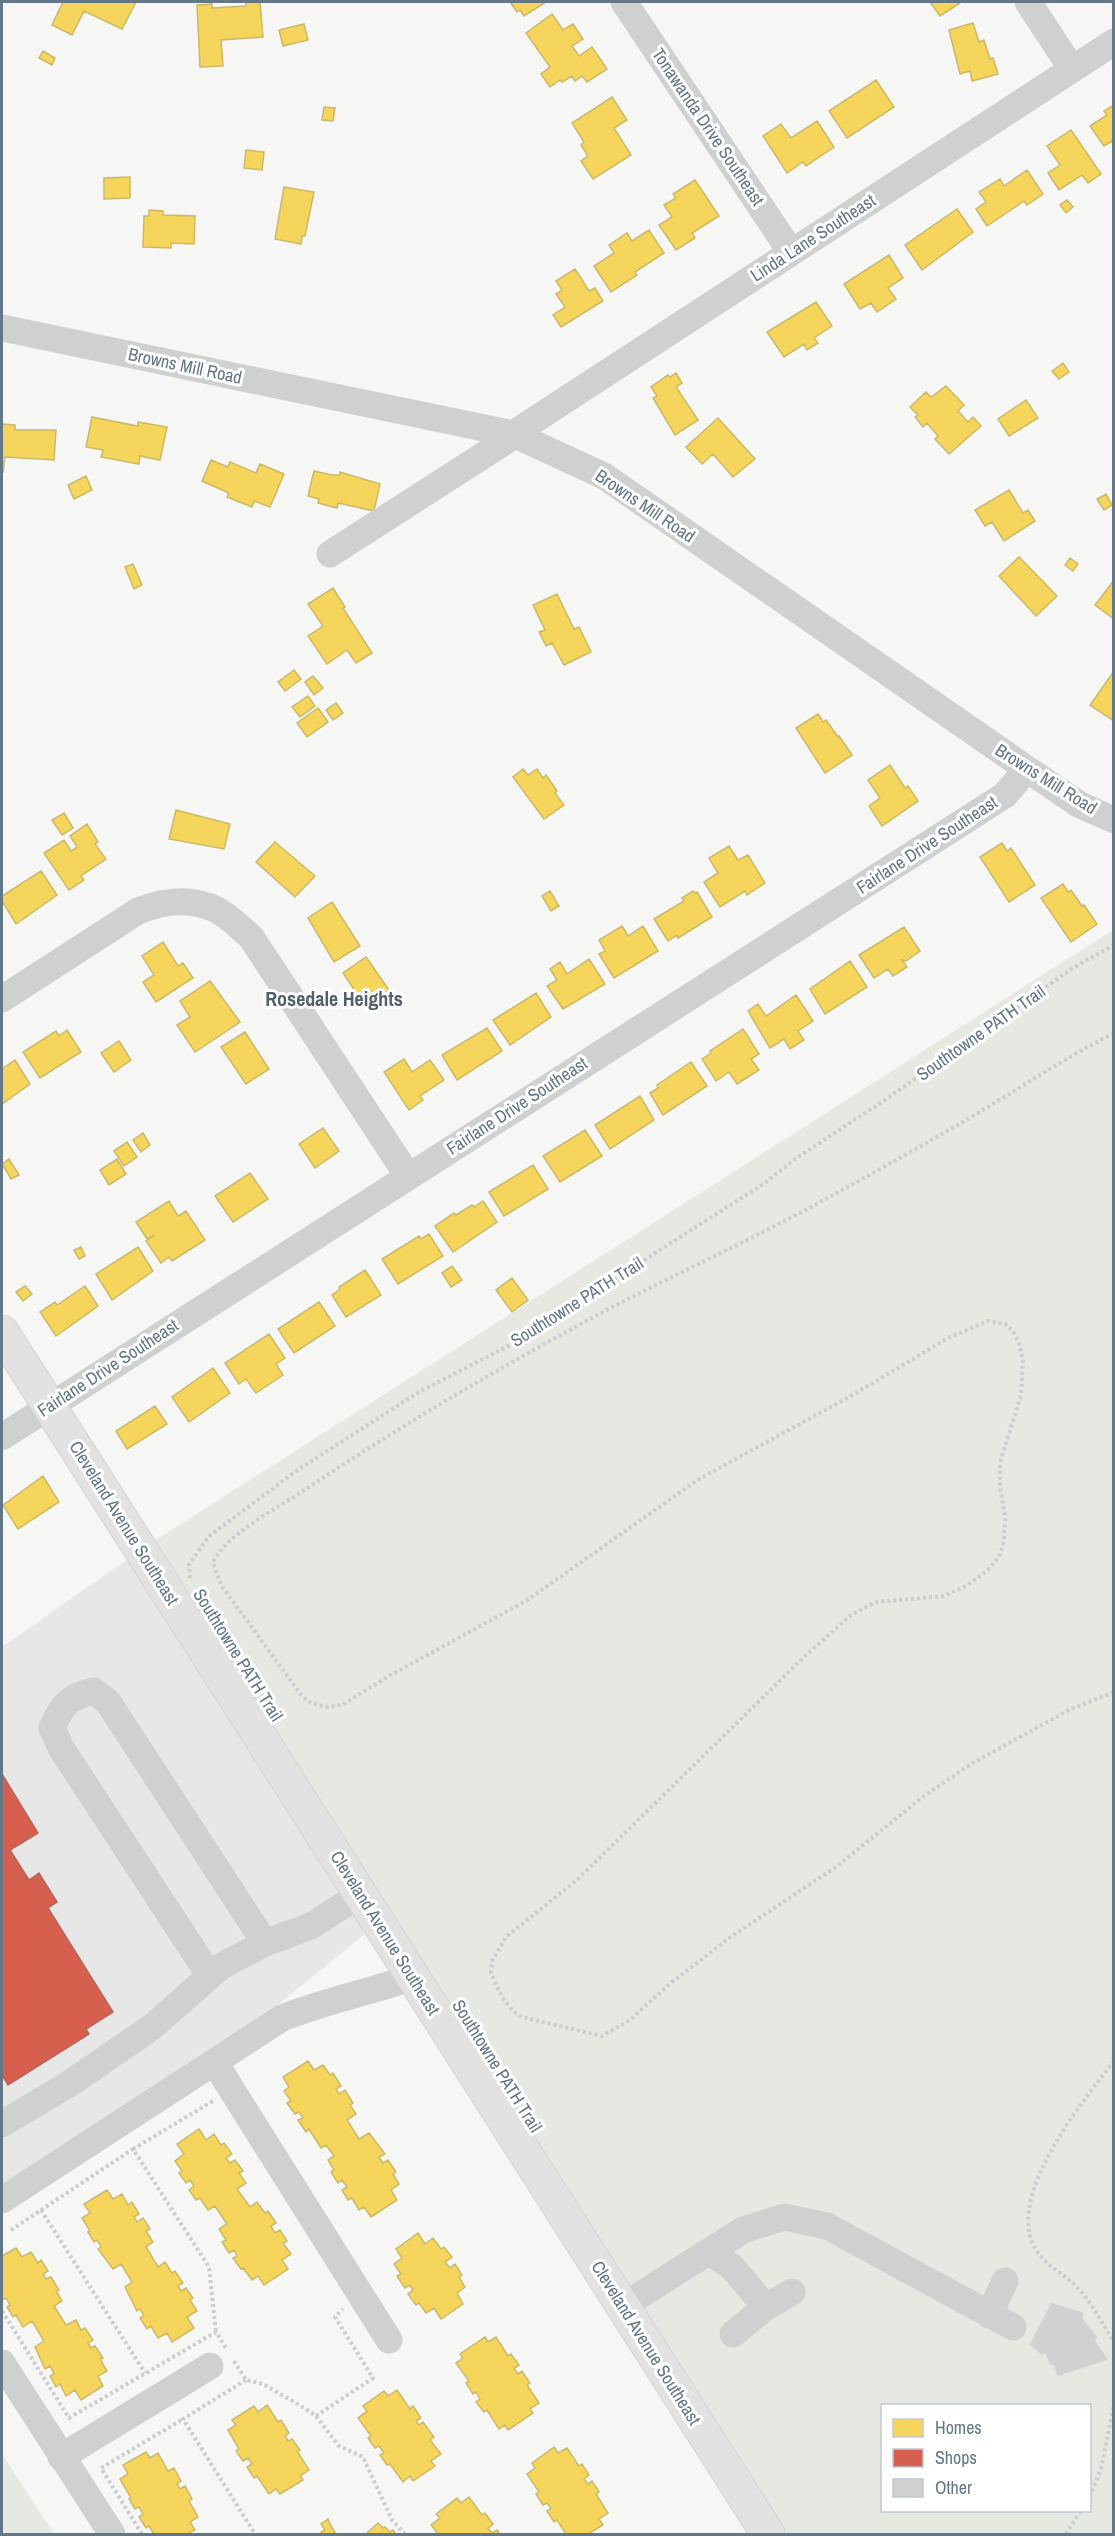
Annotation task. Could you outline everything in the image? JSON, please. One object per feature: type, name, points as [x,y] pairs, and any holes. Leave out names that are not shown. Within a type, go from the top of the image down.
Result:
[{"type":"main road","name":"Cleveland Avenue Southeast","points":[[2,1332],[768,2535]]},
{"type":"street","name":"Tonawanda Drive Southeast","points":[[624,2],[791,252]]},
{"type":"street","points":[[1028,2],[1072,69]]},
{"type":"street","name":"Linda Lane Southeast","points":[[330,554],[1113,42]]},
{"type":"street","name":"Browns Mill Road","points":[[2,328],[514,434],[604,476],[1027,770],[1080,805],[1113,820]]},
{"type":"street","name":"Fairlane Drive Southeast","points":[[2,1437],[1005,795],[1027,770]]},
{"type":"street","points":[[2,999],[138,911],[159,903],[185,902],[217,910],[251,937],[408,1176]]},
{"type":"street","points":[[210,1976],[61,1748],[52,1728],[61,1708],[77,1695],[94,1691],[108,1702],[265,1943]]},
{"type":"street","points":[[2,2124],[69,2084],[152,2027],[220,1966],[265,1943],[311,1926],[361,1894]]},
{"type":"street","points":[[2,2200],[282,2018],[320,2003],[374,1990],[413,1977]]},
{"type":"street","points":[[215,2063],[389,2340]]},
{"type":"street","points":[[622,2306],[743,2230],[784,2217],[827,2226],[1013,2327]]},
{"type":"street","points":[[708,2252],[731,2266],[766,2307]]},
{"type":"street","points":[[989,2315],[1005,2281]]},
{"type":"street","points":[[733,2334],[766,2307],[792,2292]]},
{"type":"street","points":[[2,2363],[112,2535]]},
{"type":"street","points":[[61,2457],[210,2366]]},
{"type":"path","name":"Southtowne PATH Trail","points":[[194,1585],[189,1565],[208,1537],[299,1468],[419,1392],[514,1343],[765,1183],[1073,968],[1113,945]]},
{"type":"path","points":[[1113,1033],[1065,1058],[973,1116],[819,1203],[606,1310],[501,1369],[335,1470],[245,1530],[221,1549],[213,1562],[221,1585],[302,1696],[311,1703],[327,1707],[342,1705],[387,1677],[526,1601],[699,1479],[850,1396],[948,1338],[988,1322],[1005,1324],[1013,1331],[1023,1360],[1021,1395],[1000,1462],[1004,1542],[999,1557],[988,1570],[966,1586],[944,1596],[876,1602],[851,1615],[795,1666],[578,1879],[506,1937],[496,1950],[491,1973],[495,1984],[513,2011],[522,2017],[602,2036],[630,2020],[672,1982],[732,1936],[836,1867],[924,1796],[972,1764],[1069,1710],[1113,1692]]},
{"type":"path","points":[[1113,2061],[1081,2102],[1039,2173],[1032,2190],[1030,2219],[1032,2243],[1036,2249],[1051,2267],[1078,2288],[1113,2342]]},
{"type":"path","points":[[11,2230],[216,2099]]},
{"type":"path","points":[[134,2150],[208,2267],[216,2332],[246,2380],[263,2384],[316,2416],[339,2446],[363,2457],[392,2520],[405,2535]]},
{"type":"path","points":[[41,2210],[145,2373]]},
{"type":"path","points":[[316,2416],[373,2378],[335,2317],[347,2305]]},
{"type":"path","points":[[2,2311],[69,2418],[216,2332]]},
{"type":"path","points":[[142,2535],[102,2468],[246,2380]]},
{"type":"path","points":[[1091,2492],[1101,2469],[1113,2404]]},
{"type":"path","points":[[183,2419],[255,2535]]},
{"type":"path","points":[[1066,2535],[1080,2512]]},
{"type":"shaded area","points":[[1113,930],[1113,2534],[762,2534],[151,1543]]},
{"type":"shaded area","points":[[151,1543],[372,1928],[174,2090],[2,2207],[2,1647]]},
{"type":"shaded area","points":[[2,2454],[54,2534],[2,2534]]},
{"type":"building: Homes","points":[[63,2],[136,2],[122,29],[84,11],[72,35],[52,25]]},
{"type":"building: Homes","points":[[246,2],[260,2],[263,37],[221,40],[223,66],[200,67],[197,5],[212,4],[212,8],[246,6]]},
{"type":"building: Homes","points":[[510,2],[546,2],[524,16],[520,10],[517,12]]},
{"type":"building: Homes","points":[[930,2],[960,2],[960,3],[940,16]]},
{"type":"building: Homes","points":[[552,14],[563,30],[573,24],[583,39],[572,46],[579,56],[592,47],[607,69],[587,82],[582,76],[575,81],[572,76],[550,87],[541,74],[550,67],[526,33]]},
{"type":"building: Homes","points":[[973,23],[979,42],[984,40],[998,74],[972,81],[970,71],[960,74],[949,30]]},
{"type":"building: Homes","points":[[304,24],[308,40],[283,46],[279,30]]},
{"type":"building: Homes","points":[[43,51],[55,58],[52,65],[39,58]]},
{"type":"building: Homes","points":[[876,80],[894,107],[847,138],[829,111]]},
{"type":"building: Homes","points":[[612,97],[627,120],[614,128],[631,155],[593,179],[581,161],[588,156],[581,145],[584,142],[572,123]]},
{"type":"building: Homes","points":[[1114,105],[1114,140],[1104,146],[1090,126],[1107,115],[1104,111]]},
{"type":"building: Homes","points":[[324,107],[335,108],[333,121],[322,120]]},
{"type":"building: Homes","points":[[817,121],[834,147],[806,166],[803,162],[787,173],[763,136],[781,124],[791,138]]},
{"type":"building: Homes","points":[[1071,130],[1101,174],[1088,183],[1082,175],[1059,190],[1048,173],[1060,165],[1047,146]]},
{"type":"building: Homes","points":[[246,150],[264,152],[262,170],[244,168]]},
{"type":"building: Homes","points":[[1027,170],[1043,194],[1027,205],[1024,201],[987,226],[976,209],[986,202],[979,192],[1000,179],[1004,186]]},
{"type":"building: Homes","points":[[130,177],[130,198],[104,199],[104,178]]},
{"type":"building: Homes","points":[[695,180],[719,216],[692,233],[695,238],[676,250],[659,225],[672,217],[664,205],[676,198],[673,194]]},
{"type":"building: Homes","points":[[284,187],[314,192],[305,236],[302,236],[301,244],[275,239]]},
{"type":"building: Homes","points":[[1067,200],[1073,207],[1066,213],[1060,205]]},
{"type":"building: Homes","points":[[957,209],[973,232],[922,270],[905,245]]},
{"type":"building: Homes","points":[[149,210],[163,211],[163,215],[195,216],[194,244],[171,243],[171,248],[143,247],[144,216],[149,216]]},
{"type":"building: Homes","points":[[649,230],[664,253],[635,272],[637,275],[611,292],[594,266],[614,253],[609,245],[627,233],[632,241]]},
{"type":"building: Homes","points":[[889,255],[903,278],[888,288],[896,299],[877,312],[871,303],[860,309],[844,284]]},
{"type":"building: Homes","points":[[575,269],[589,291],[595,288],[603,301],[561,327],[553,315],[565,307],[556,294],[562,290],[556,281]]},
{"type":"building: Homes","points":[[816,302],[832,326],[814,338],[818,343],[807,350],[804,344],[784,357],[767,332]]},
{"type":"building: Homes","points":[[1063,363],[1069,372],[1059,379],[1052,371]]},
{"type":"building: Homes","points":[[676,373],[682,383],[676,387],[698,420],[675,435],[653,398],[657,396],[651,387],[668,375],[670,377]]},
{"type":"building: Homes","points":[[946,386],[964,405],[958,411],[968,422],[973,417],[981,426],[949,454],[935,439],[938,436],[927,423],[923,427],[915,417],[918,415],[910,407],[926,392],[931,397]]},
{"type":"building: Homes","points":[[1026,400],[1038,418],[1009,436],[998,419]]},
{"type":"building: Homes","points":[[92,417],[138,426],[138,422],[167,427],[160,460],[140,456],[139,464],[101,457],[103,450],[86,447]]},
{"type":"building: Homes","points":[[718,418],[755,459],[733,477],[713,454],[702,464],[686,447]]},
{"type":"building: Homes","points":[[2,424],[15,425],[15,430],[56,430],[54,460],[5,457],[2,472]]},
{"type":"building: Homes","points":[[211,460],[228,467],[230,462],[256,473],[260,464],[284,474],[270,507],[254,501],[252,507],[227,497],[229,493],[202,481]]},
{"type":"building: Homes","points":[[314,471],[332,475],[340,475],[340,472],[380,484],[374,511],[338,503],[337,508],[318,503],[319,499],[308,496]]},
{"type":"building: Homes","points":[[86,476],[92,490],[74,499],[68,485]]},
{"type":"building: Homes","points":[[1009,490],[1023,513],[1028,510],[1035,521],[1004,541],[992,522],[985,526],[975,510]]},
{"type":"building: Homes","points":[[1106,494],[1112,505],[1104,510],[1097,499]]},
{"type":"building: Homes","points":[[1019,557],[1057,596],[1036,616],[999,576]]},
{"type":"building: Homes","points":[[1070,558],[1078,564],[1073,571],[1065,565]]},
{"type":"building: Homes","points":[[133,564],[142,585],[134,589],[125,567]]},
{"type":"building: Homes","points":[[1114,580],[1114,619],[1095,605]]},
{"type":"building: Homes","points":[[333,588],[372,653],[356,663],[347,650],[327,664],[308,636],[323,626],[308,604]]},
{"type":"building: Homes","points":[[557,594],[574,629],[579,627],[591,652],[564,665],[552,643],[546,646],[539,632],[545,630],[533,605]]},
{"type":"building: Homes","points":[[294,670],[301,679],[285,691],[278,682]]},
{"type":"building: Homes","points":[[1114,671],[1114,721],[1090,705]]},
{"type":"building: Homes","points":[[313,676],[323,688],[314,695],[305,682]]},
{"type":"building: Homes","points":[[308,696],[315,706],[300,717],[292,707]]},
{"type":"building: Homes","points":[[336,703],[343,713],[333,720],[326,710]]},
{"type":"building: Homes","points":[[318,708],[328,722],[307,737],[297,723]]},
{"type":"building: Homes","points":[[818,714],[823,722],[826,720],[852,755],[825,773],[796,728]]},
{"type":"building: Homes","points":[[890,765],[905,788],[908,786],[918,801],[882,826],[869,806],[880,798],[868,780]]},
{"type":"building: Homes","points":[[523,769],[528,775],[537,769],[543,778],[546,775],[564,805],[544,819],[513,777]]},
{"type":"building: Homes","points":[[176,810],[230,824],[224,849],[169,839]]},
{"type":"building: Homes","points":[[64,813],[73,828],[62,835],[52,820]]},
{"type":"building: Homes","points":[[87,824],[98,842],[95,844],[106,859],[81,876],[84,880],[69,890],[44,853],[64,840],[71,851],[77,847],[70,836]]},
{"type":"building: Homes","points":[[275,842],[315,876],[295,897],[256,862]]},
{"type":"building: Homes","points":[[1002,843],[1007,851],[1011,848],[1035,885],[1009,902],[980,857]]},
{"type":"building: Homes","points":[[729,846],[738,860],[748,855],[765,883],[747,895],[745,891],[720,907],[704,882],[718,873],[709,858]]},
{"type":"building: Homes","points":[[41,871],[57,895],[16,924],[2,901],[2,896]]},
{"type":"building: Homes","points":[[1063,884],[1068,892],[1071,890],[1082,906],[1084,905],[1097,924],[1071,942],[1041,898]]},
{"type":"building: Homes","points":[[550,891],[559,906],[551,911],[542,896]]},
{"type":"building: Homes","points":[[693,891],[697,892],[712,917],[678,938],[677,935],[668,941],[654,919],[684,901],[682,898]]},
{"type":"building: Homes","points":[[332,902],[360,946],[334,962],[308,918]]},
{"type":"building: Homes","points":[[622,926],[628,936],[643,926],[658,951],[614,978],[599,954],[605,951],[599,940]]},
{"type":"building: Homes","points":[[904,927],[920,951],[906,961],[902,960],[907,967],[893,976],[888,969],[874,978],[859,955]]},
{"type":"building: Homes","points":[[163,942],[178,966],[183,963],[193,978],[156,1002],[143,982],[154,975],[142,956]]},
{"type":"building: Homes","points":[[366,957],[389,990],[365,1006],[343,973]]},
{"type":"building: Homes","points":[[589,959],[605,984],[563,1009],[547,986],[557,980],[550,969],[560,962],[567,974]]},
{"type":"building: Homes","points":[[850,961],[867,987],[825,1014],[810,989]]},
{"type":"building: Homes","points":[[210,981],[240,1022],[195,1052],[177,1025],[190,1017],[180,1001]]},
{"type":"building: Homes","points":[[536,993],[551,1017],[510,1045],[493,1020]]},
{"type":"building: Homes","points":[[796,995],[813,1021],[798,1031],[804,1040],[790,1049],[784,1039],[770,1048],[748,1011],[758,1004],[766,1016]]},
{"type":"building: Homes","points":[[487,1028],[502,1051],[457,1080],[442,1055]]},
{"type":"building: Homes","points":[[743,1029],[759,1054],[751,1059],[759,1070],[737,1084],[729,1072],[716,1081],[702,1059]]},
{"type":"building: Homes","points":[[67,1030],[81,1052],[40,1078],[23,1052],[56,1031],[59,1036]]},
{"type":"building: Homes","points":[[245,1032],[269,1069],[246,1084],[221,1047]]},
{"type":"building: Homes","points":[[119,1041],[131,1060],[114,1072],[101,1053]]},
{"type":"building: Homes","points":[[404,1059],[412,1072],[430,1060],[444,1080],[420,1096],[423,1100],[409,1110],[384,1072]]},
{"type":"building: Homes","points":[[15,1060],[30,1084],[2,1104],[2,1069]]},
{"type":"building: Homes","points":[[691,1062],[707,1086],[663,1115],[650,1093],[658,1088],[657,1085]]},
{"type":"building: Homes","points":[[640,1096],[654,1120],[610,1149],[595,1125]]},
{"type":"building: Homes","points":[[323,1128],[339,1151],[315,1168],[299,1144]]},
{"type":"building: Homes","points":[[585,1130],[602,1156],[560,1182],[543,1156]]},
{"type":"building: Homes","points":[[143,1133],[150,1145],[141,1152],[133,1140]]},
{"type":"building: Homes","points":[[127,1142],[137,1157],[124,1166],[114,1151]]},
{"type":"building: Homes","points":[[9,1159],[19,1175],[11,1179],[2,1164]]},
{"type":"building: Homes","points":[[117,1159],[126,1174],[109,1185],[100,1170]]},
{"type":"building: Homes","points":[[533,1165],[548,1189],[504,1216],[489,1192]]},
{"type":"building: Homes","points":[[250,1173],[268,1199],[233,1222],[215,1196]]},
{"type":"building: Homes","points":[[169,1201],[178,1216],[186,1211],[205,1240],[172,1261],[169,1257],[161,1263],[146,1241],[155,1235],[147,1239],[136,1222]]},
{"type":"building: Homes","points":[[483,1201],[497,1222],[453,1252],[435,1226],[454,1213],[456,1215]]},
{"type":"building: Homes","points":[[429,1234],[443,1256],[398,1284],[382,1259],[419,1236],[421,1239]]},
{"type":"building: Homes","points":[[81,1247],[85,1256],[79,1259],[74,1250]]},
{"type":"building: Homes","points":[[138,1247],[153,1271],[112,1300],[96,1274]]},
{"type":"building: Homes","points":[[452,1266],[462,1280],[451,1287],[442,1273]]},
{"type":"building: Homes","points":[[365,1270],[381,1295],[346,1317],[332,1295],[340,1289],[339,1287]]},
{"type":"building: Homes","points":[[512,1278],[528,1300],[512,1312],[496,1290]]},
{"type":"building: Homes","points":[[25,1286],[32,1294],[23,1301],[16,1292]]},
{"type":"building: Homes","points":[[85,1286],[98,1306],[56,1336],[40,1312],[55,1302],[57,1305]]},
{"type":"building: Homes","points":[[319,1302],[335,1326],[294,1353],[278,1329]]},
{"type":"building: Homes","points":[[269,1334],[285,1358],[276,1364],[283,1375],[256,1393],[246,1379],[239,1384],[225,1363]]},
{"type":"building: Homes","points":[[213,1368],[230,1393],[189,1422],[172,1397]]},
{"type":"building: Homes","points":[[155,1406],[167,1424],[127,1449],[116,1431]]},
{"type":"building: Homes","points":[[43,1476],[59,1502],[18,1529],[3,1505]]},
{"type":"building: Homes","points":[[308,2061],[314,2070],[323,2065],[330,2075],[333,2073],[341,2086],[336,2089],[339,2094],[345,2090],[353,2103],[350,2105],[356,2114],[347,2120],[359,2139],[369,2133],[385,2154],[379,2157],[383,2163],[388,2160],[396,2172],[393,2174],[399,2184],[391,2190],[397,2200],[371,2217],[364,2207],[359,2210],[352,2198],[348,2200],[342,2190],[347,2187],[342,2180],[338,2183],[331,2172],[334,2170],[328,2160],[334,2156],[326,2145],[321,2148],[309,2129],[306,2132],[298,2120],[303,2118],[299,2112],[295,2114],[287,2103],[291,2101],[284,2091],[289,2087],[283,2077]]},
{"type":"building: Homes","points":[[199,2129],[206,2140],[214,2134],[221,2145],[224,2143],[232,2154],[226,2158],[230,2163],[235,2160],[243,2171],[239,2173],[246,2183],[237,2189],[250,2207],[257,2202],[265,2213],[268,2211],[276,2223],[271,2226],[275,2233],[280,2230],[287,2241],[283,2243],[291,2254],[282,2260],[288,2269],[264,2285],[258,2276],[252,2280],[243,2268],[241,2269],[233,2258],[237,2256],[234,2250],[229,2253],[222,2242],[226,2240],[219,2229],[227,2224],[215,2206],[208,2210],[200,2198],[196,2200],[189,2190],[194,2186],[190,2180],[186,2183],[179,2173],[182,2171],[175,2161],[184,2154],[177,2144]]},
{"type":"building: Homes","points":[[107,2190],[113,2199],[122,2194],[128,2205],[132,2202],[139,2214],[134,2217],[137,2222],[143,2218],[150,2229],[146,2231],[153,2242],[146,2247],[158,2267],[165,2262],[172,2273],[175,2271],[183,2283],[178,2286],[181,2291],[186,2288],[193,2298],[190,2300],[197,2311],[187,2317],[194,2328],[172,2342],[167,2333],[158,2338],[151,2326],[147,2329],[140,2318],[144,2315],[140,2309],[137,2311],[125,2287],[132,2282],[121,2264],[113,2269],[98,2249],[101,2247],[97,2240],[94,2242],[82,2218],[90,2213],[84,2204]]},
{"type":"building: Homes","points":[[418,2233],[425,2244],[433,2238],[441,2249],[444,2247],[452,2257],[445,2262],[450,2268],[455,2264],[462,2275],[459,2277],[465,2287],[457,2293],[463,2304],[441,2319],[434,2308],[426,2313],[419,2303],[416,2305],[408,2294],[413,2290],[410,2285],[405,2288],[397,2276],[401,2274],[394,2264],[402,2258],[396,2249]]},
{"type":"building: Homes","points":[[16,2248],[22,2257],[31,2252],[38,2263],[41,2260],[48,2271],[43,2274],[46,2279],[51,2277],[59,2290],[56,2291],[62,2301],[54,2306],[66,2325],[76,2320],[81,2330],[85,2328],[93,2340],[88,2343],[91,2348],[95,2346],[103,2358],[100,2359],[107,2371],[98,2376],[103,2386],[81,2400],[75,2390],[66,2396],[60,2384],[56,2387],[50,2376],[54,2374],[50,2366],[45,2369],[35,2347],[44,2341],[32,2321],[23,2327],[16,2315],[13,2317],[7,2307],[10,2305],[6,2298],[2,2300],[2,2256]]},
{"type":"building: Homes","points":[[485,2337],[488,2342],[496,2337],[508,2356],[511,2354],[519,2365],[514,2368],[518,2374],[522,2371],[530,2383],[527,2385],[539,2403],[530,2409],[533,2413],[508,2430],[505,2425],[499,2429],[487,2410],[484,2412],[476,2402],[480,2399],[476,2392],[473,2394],[466,2383],[469,2381],[456,2363],[463,2358],[460,2354]]},
{"type":"building: Homes","points":[[397,2390],[410,2409],[413,2406],[421,2418],[416,2421],[419,2425],[423,2422],[434,2437],[430,2440],[441,2454],[431,2461],[435,2466],[413,2481],[410,2476],[403,2482],[390,2464],[387,2465],[380,2455],[384,2453],[379,2446],[375,2448],[368,2438],[371,2436],[358,2418],[367,2411],[363,2406],[384,2391],[388,2396]]},
{"type":"building: Homes","points":[[267,2405],[278,2422],[281,2420],[289,2433],[285,2436],[288,2441],[292,2439],[300,2450],[297,2451],[309,2470],[300,2476],[303,2480],[280,2494],[276,2489],[269,2494],[257,2476],[254,2478],[247,2467],[252,2464],[248,2458],[243,2461],[236,2451],[239,2449],[228,2430],[236,2425],[232,2420],[254,2406],[258,2412]]},
{"type":"building: Homes","points":[[554,2447],[558,2453],[567,2448],[579,2466],[582,2464],[589,2475],[584,2479],[588,2484],[592,2481],[599,2492],[596,2494],[608,2513],[599,2519],[603,2525],[588,2534],[566,2534],[557,2520],[554,2522],[547,2511],[551,2508],[547,2503],[543,2505],[536,2494],[539,2492],[527,2474],[535,2468],[532,2463]]},
{"type":"building: Homes","points":[[146,2452],[150,2458],[158,2453],[168,2471],[174,2468],[181,2481],[177,2484],[180,2489],[185,2486],[192,2499],[189,2501],[198,2517],[190,2522],[195,2530],[187,2534],[154,2534],[149,2526],[146,2528],[139,2517],[143,2514],[139,2507],[135,2509],[120,2479],[128,2474],[123,2465]]},
{"type":"building: Homes","points":[[469,2497],[482,2515],[485,2513],[493,2524],[488,2528],[492,2533],[497,2530],[500,2534],[438,2534],[431,2525],[440,2518],[436,2514],[457,2498],[461,2503]]},
{"type":"building: Homes","points":[[328,2519],[336,2534],[322,2534],[321,2532],[325,2530],[321,2524]]},
{"type":"building: Homes","points":[[378,2523],[390,2532],[393,2530],[396,2534],[366,2534]]},
{"type":"building: Shops","points":[[2,1774],[38,1833],[10,1850],[29,1880],[39,1873],[57,1902],[48,1908],[113,2012],[86,2029],[89,2034],[8,2085],[2,2075]]},
{"type":"building: Other","points":[[1051,2302],[1084,2312],[1083,2318],[1098,2337],[1096,2341],[1109,2360],[1057,2377],[1053,2365],[1050,2366],[1045,2354],[1042,2356],[1029,2345]]},
{"type":"district","name":"Rosedale Heights","points":[[334,999]]}]
